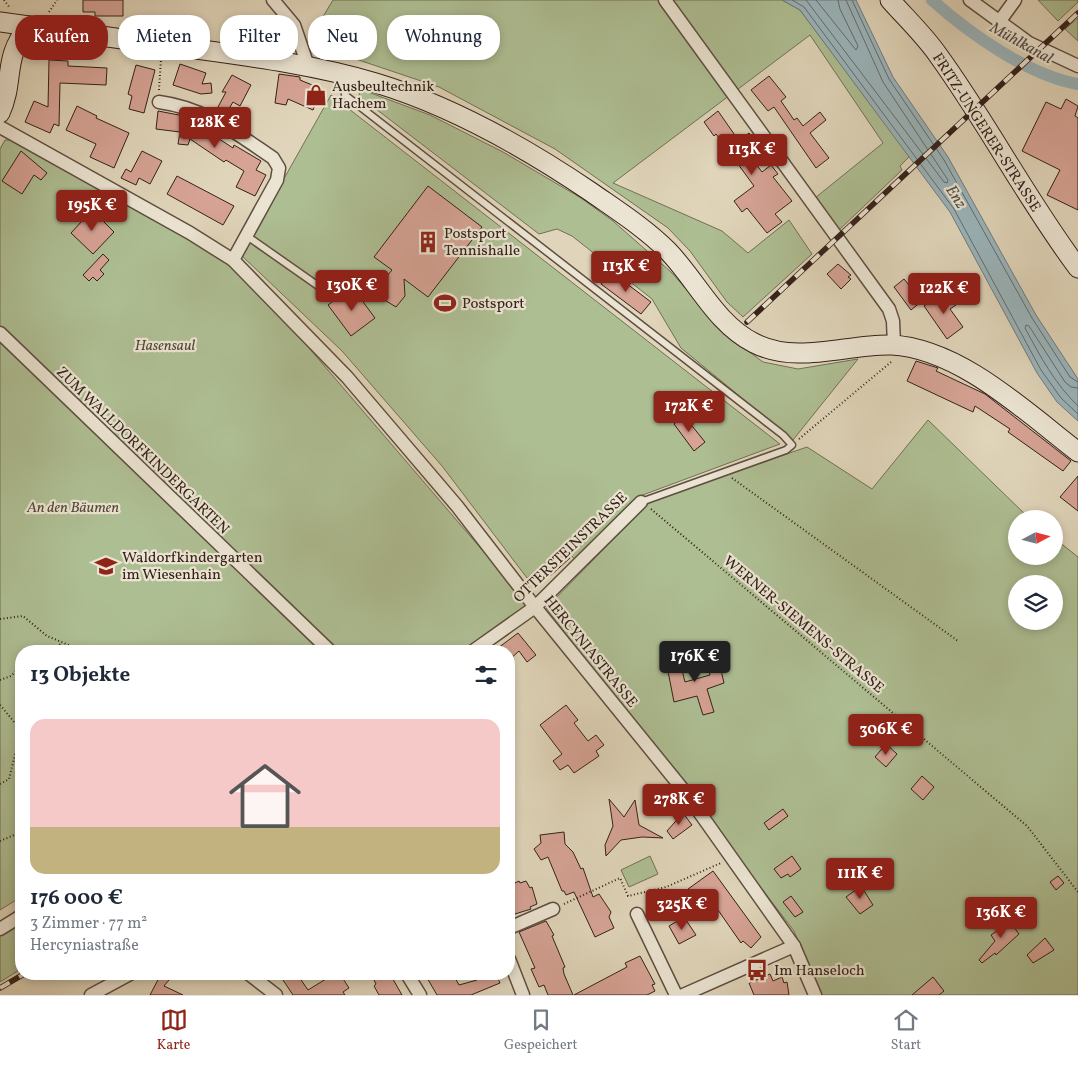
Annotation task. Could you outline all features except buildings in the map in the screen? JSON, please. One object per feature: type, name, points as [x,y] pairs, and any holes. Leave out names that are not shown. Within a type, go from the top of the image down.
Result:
[{"type":"main road","name":"FRITZ-UNGERER-STRASSE","points":[[890,0],[937,52],[1029,197],[1078,268]]},
{"type":"main road","points":[[10,27],[118,40]]},
{"type":"main road","points":[[0,113],[4,104],[12,52],[17,40],[10,27]]},
{"type":"main road","points":[[210,52],[308,66],[342,74],[404,92],[467,120],[576,182],[625,216],[661,245],[688,274],[722,318],[737,333],[756,344],[774,351],[799,353],[923,350],[956,364],[1003,395],[1078,452]]},
{"type":"street","points":[[273,0],[294,25],[308,66]]},
{"type":"street","points":[[665,0],[889,309],[894,321],[896,352]]},
{"type":"street","points":[[970,0],[1029,43],[1078,66]]},
{"type":"street","points":[[999,22],[1015,0]]},
{"type":"street","points":[[159,102],[180,105],[203,113],[273,158],[279,168],[277,180],[233,260]]},
{"type":"street","name":"HERCYNIASTRASSE","points":[[0,127],[190,232],[233,260],[348,377],[457,506],[535,607],[685,792],[794,946],[815,995]]},
{"type":"street","name":"ZUM WALLDORFKINDERGARTEN","points":[[0,333],[324,645]]},
{"type":"street","name":"OTTERSTEINSTRASSE","points":[[481,645],[535,607],[641,502]]},
{"type":"street","points":[[515,926],[553,910]]},
{"type":"street","points":[[636,914],[676,995]]},
{"type":"street","points":[[0,929],[15,920]]},
{"type":"street","points":[[683,995],[794,946]]},
{"type":"street","points":[[515,974],[523,995]]},
{"type":"street","points":[[91,995],[119,980]]},
{"type":"street","points":[[257,980],[276,995]]},
{"type":"street","points":[[411,980],[420,995]]},
{"type":"lane","points":[[342,74],[346,95],[783,435],[792,445]]},
{"type":"lane","points":[[247,236],[324,290]]},
{"type":"lane","name":"OTTERSTEINSTRASSE","points":[[641,502],[722,471],[786,450],[792,445]]},
{"type":"path","points":[[159,102],[162,60]]},
{"type":"path","points":[[792,445],[889,362],[896,352]]},
{"type":"path","points":[[722,471],[958,641]]},
{"type":"path","name":"WERNER-SIEMENS-STRASSE","points":[[641,502],[1026,826],[1078,892]]},
{"type":"path","points":[[0,619],[23,616],[47,636],[67,645]]},
{"type":"path","points":[[0,680],[11,676],[15,672]]},
{"type":"path","points":[[0,705],[15,724]]},
{"type":"path","points":[[0,784],[9,779],[15,755]]},
{"type":"path","points":[[0,841],[15,835]]},
{"type":"path","points":[[553,910],[620,878],[628,896],[666,887],[732,858]]},
{"type":"green space","points":[[333,0],[782,0],[800,10],[910,156],[900,166],[902,170],[839,230],[815,198],[883,143],[810,35],[613,183],[722,231],[748,253],[789,220],[812,254],[743,317],[727,302],[690,251],[668,228],[555,149],[439,87],[359,60],[377,60],[377,15],[324,15]]},
{"type":"green space","points":[[1038,0],[1078,0],[1078,2],[1058,21]]},
{"type":"green space","points":[[1078,18],[1078,41],[1065,29]]},
{"type":"green space","points":[[360,89],[430,115],[503,152],[581,198],[613,221],[671,272],[728,336],[763,362],[798,369],[858,359],[793,440],[681,348],[652,299],[572,236],[557,229],[539,234],[359,96]]},
{"type":"green space","name":"Postsport","points":[[331,95],[780,444],[640,496],[575,560],[565,547],[527,578],[442,466],[342,351],[241,255]]},
{"type":"green space","name":"Hasensaul","points":[[5,140],[13,140],[232,263],[309,348],[531,607],[476,645],[327,645],[0,331],[0,149]]},
{"type":"green space","name":"An den Bäumen","points":[[0,337],[318,645],[15,645],[15,901],[0,910]]},
{"type":"green space","points":[[928,420],[1021,510],[1008,510],[1008,565],[1063,565],[1063,545],[1078,557],[1078,995],[821,995],[794,931],[546,608],[651,501],[807,447],[872,489]]},
{"type":"green space","points":[[650,856],[658,874],[629,887],[621,870]]},
{"type":"green space","points":[[15,914],[15,973],[0,982],[0,924]]},
{"type":"water","name":"Enz","points":[[782,0],[856,0],[893,77],[948,157],[1036,315],[1078,379],[1078,421],[1057,402],[1037,373],[950,212],[800,10]]},
{"type":"waterway","name":"Mühlkanal","points":[[932,0],[982,39],[1020,63],[1059,79],[1078,84]]},
{"type":"railway","points":[[747,322],[1078,13]]},
{"type":"railway","points":[[0,988],[15,979]]},
{"type":"place","name":"Ausbeultechnik Hachem","points":[[316,95]]},
{"type":"place","name":"Postsport Tennishalle","points":[[428,242]]},
{"type":"place","name":"Postsport","points":[[445,303]]},
{"type":"place","name":"Waldorfkindergarten im Wiesenhain","points":[[106,566]]},
{"type":"place","name":"Im Hanseloch","points":[[757,970]]}]
